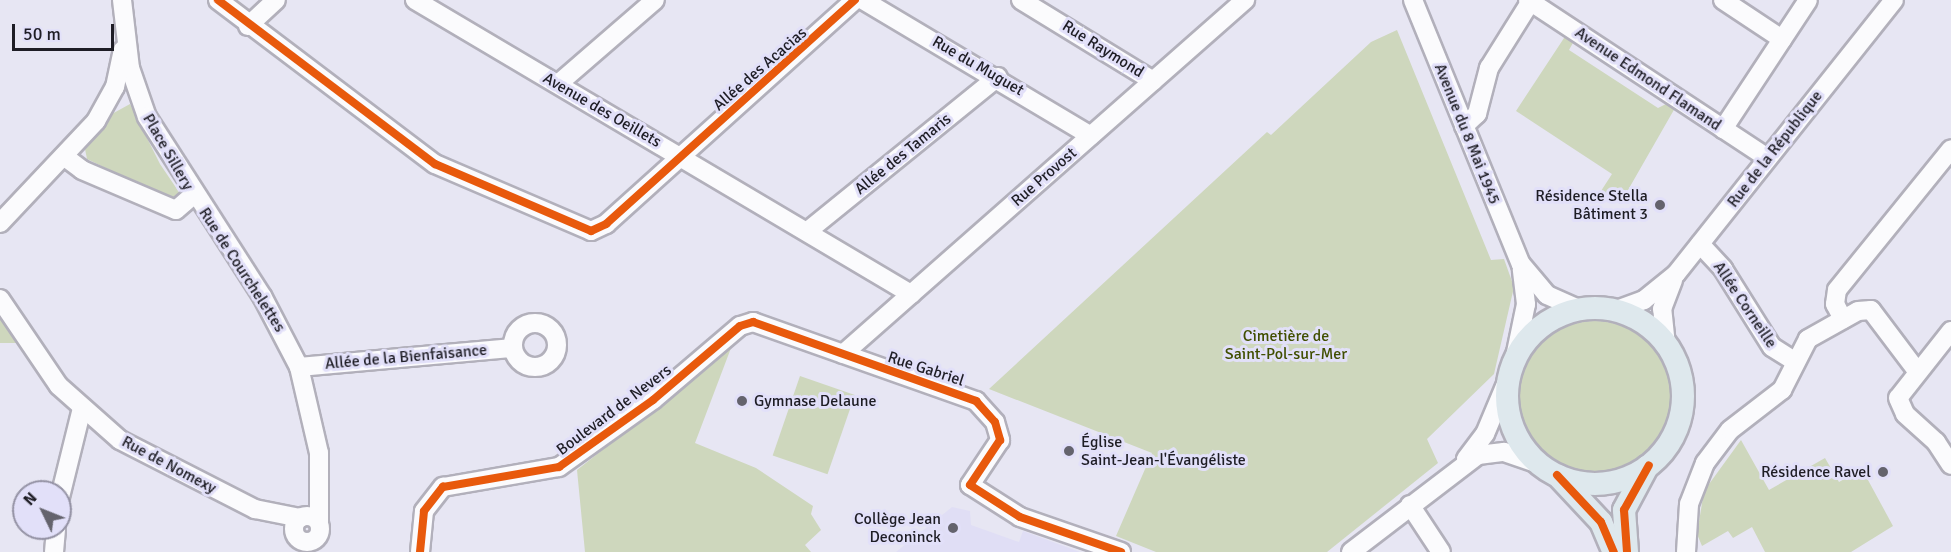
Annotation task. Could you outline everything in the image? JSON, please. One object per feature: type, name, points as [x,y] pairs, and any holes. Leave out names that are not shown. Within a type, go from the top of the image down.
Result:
[{"type":"main road","points":[[1614,552],[1600,522],[1548,469],[1511,423],[1512,369],[1539,328],[1581,310],[1614,310],[1647,325],[1666,345],[1679,371],[1682,408],[1671,440],[1649,465],[1624,510],[1627,552]]},
{"type":"main road","points":[[1548,469],[1602,483],[1649,465]]},
{"type":"street","name":"Place Sillery","points":[[65,157],[87,173],[176,210],[193,195],[143,108],[130,68],[122,0]]},
{"type":"street","name":"Allée des Acacias","points":[[218,0],[248,26],[435,164],[584,230],[603,226],[855,0]]},
{"type":"street","points":[[248,26],[276,0]]},
{"type":"street","name":"Avenue des Oeillets","points":[[415,0],[440,5],[558,84],[809,230],[911,294]]},
{"type":"street","points":[[558,84],[655,0]]},
{"type":"street","name":"Rue du Muguet","points":[[863,0],[998,77],[1091,136]]},
{"type":"street","name":"Rue Raymond","points":[[1022,0],[1153,81]]},
{"type":"street","name":"Rue Provost","points":[[843,354],[1245,0]]},
{"type":"street","points":[[1723,0],[1782,39]]},
{"type":"street","points":[[1723,129],[1808,0]]},
{"type":"street","name":"Rue de la République","points":[[1873,23],[1887,0]]},
{"type":"street","name":"Rue de la République","points":[[1614,310],[1644,300],[1676,274],[1873,23],[1894,0]]},
{"type":"street","name":"Avenue du 8 Mai 1945","points":[[1413,1],[1521,264],[1526,304],[1512,369]]},
{"type":"street","points":[[1464,126],[1476,116],[1489,68],[1529,1]]},
{"type":"street","name":"Avenue Edmond Flamand","points":[[1529,1],[1768,158]]},
{"type":"street","points":[[0,223],[65,157],[112,95],[125,27]]},
{"type":"street","name":"Allée des Tamaris","points":[[809,230],[998,77]]},
{"type":"street","points":[[1843,319],[1835,304],[1838,290],[1951,149]]},
{"type":"street","name":"Rue de Courchelettes","points":[[193,195],[262,296],[299,367],[319,453],[317,537]]},
{"type":"street","name":"Allée Corneille","points":[[1700,244],[1723,269],[1772,347],[1794,361]]},
{"type":"street","name":"Avenue du 8 Mai 1945","points":[[1521,264],[1548,295],[1581,310]]},
{"type":"street","name":"Rue de la République","points":[[1666,345],[1662,309],[1676,274]]},
{"type":"street","name":"Rue de Nomexy","points":[[0,299],[48,372],[82,408],[144,455],[255,509],[298,539]]},
{"type":"street","points":[[1686,552],[1689,504],[1705,463],[1730,430],[1782,390],[1805,342],[1861,309],[1877,313],[1917,371]]},
{"type":"street","name":"Rue Gabriel","points":[[749,322],[976,401],[995,422],[1000,440],[970,485],[1020,517],[1121,552]]},
{"type":"street","name":"Boulevard de Nevers","points":[[420,552],[423,512],[443,487],[467,480],[540,474],[566,463],[749,322]]},
{"type":"street","points":[[1951,331],[1900,392],[1899,404],[1951,465]]},
{"type":"street","name":"Allée de la Bienfaisance","points":[[299,367],[513,348]]},
{"type":"street","points":[[1351,552],[1461,465],[1485,434],[1512,369]]},
{"type":"street","points":[[64,480],[82,408]]},
{"type":"street","points":[[1461,465],[1497,452],[1548,469]]},
{"type":"street","points":[[1410,505],[1441,552]]},
{"type":"street","name":"Rue de Nomexy","points":[[255,509],[300,518],[317,537]]},
{"type":"street","points":[[300,518],[294,528],[298,539],[317,537]]},
{"type":"shaded area","name":"Collège Jean Deconinck","points":[[952,507],[970,511],[971,525],[1019,542],[1023,531],[1080,552],[896,552]]},
{"type":"green space","name":"Cimetière de Saint-Pol-sur-Mer","points":[[1397,30],[1491,260],[1504,259],[1514,287],[1494,374],[1427,439],[1438,463],[1327,552],[1156,552],[1116,536],[1152,453],[989,389],[1267,132],[1271,135],[1371,42]]},
{"type":"green space","points":[[1566,35],[1574,41],[1569,50],[1658,108],[1668,103],[1675,108],[1620,204],[1601,191],[1612,174],[1516,111]]},
{"type":"green space","points":[[130,104],[160,164],[183,198],[174,201],[87,159],[85,149],[110,115]]},
{"type":"green space","points":[[0,316],[17,343],[0,343]]},
{"type":"green space","points":[[1595,321],[1610,322],[1624,327],[1649,343],[1665,368],[1670,382],[1670,412],[1665,426],[1649,451],[1624,467],[1610,472],[1595,473],[1580,472],[1566,467],[1541,451],[1525,426],[1520,412],[1519,397],[1520,382],[1525,368],[1541,343],[1566,327],[1580,322]]},
{"type":"green space","points":[[731,348],[695,443],[756,468],[813,506],[811,514],[821,530],[805,545],[811,552],[585,552],[577,470]]},
{"type":"green space","points":[[800,376],[855,395],[827,474],[773,455]]},
{"type":"green space","points":[[1741,440],[1769,490],[1825,458],[1839,482],[1862,469],[1893,526],[1851,552],[1765,552],[1752,527],[1733,538],[1728,531],[1702,546],[1697,534],[1704,491]]},
{"type":"cycle path","points":[[218,0],[435,164],[591,231],[606,224],[855,0]]},
{"type":"cycle path","points":[[420,552],[424,511],[443,487],[559,467],[653,400],[740,326],[753,322],[976,401],[995,422],[1000,440],[970,485],[1020,517],[1121,552]]},
{"type":"cycle path","points":[[1627,552],[1624,510],[1649,465]]},
{"type":"cycle path","points":[[1557,475],[1601,522],[1614,552]]},
{"type":"place","name":"Résidence Stella Bâtiment 3","points":[[1660,205]]},
{"type":"place","name":"Gymnase Delaune","points":[[742,401]]},
{"type":"place","name":"Église Saint-Jean-l'Évangéliste","points":[[1069,451]]},
{"type":"place","name":"Résidence Ravel","points":[[1883,472]]},
{"type":"place","name":"Collège Jean Deconinck","points":[[953,528]]}]
